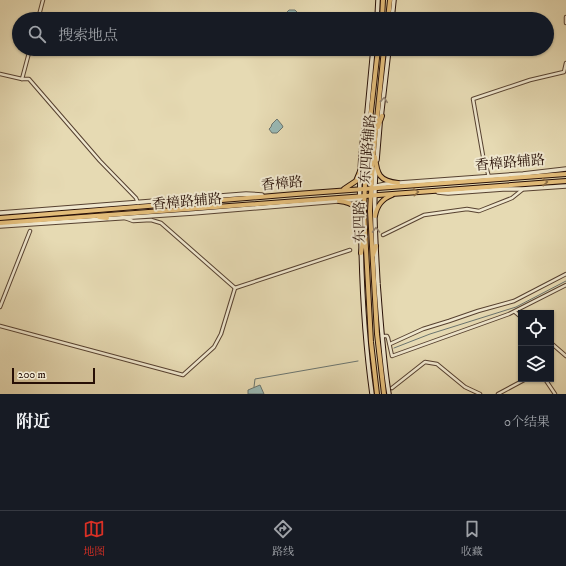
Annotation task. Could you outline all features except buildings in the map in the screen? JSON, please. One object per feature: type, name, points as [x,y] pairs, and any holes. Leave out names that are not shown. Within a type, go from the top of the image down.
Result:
[{"type":"main road","points":[[382,12],[383,0]]},
{"type":"main road","points":[[389,12],[390,0]]},
{"type":"main road","name":"东四路","points":[[377,56],[362,196],[371,342],[377,394]]},
{"type":"main road","name":"东四路","points":[[383,56],[375,133],[370,234],[378,352],[384,394]]},
{"type":"main road","points":[[364,131],[371,114]]},
{"type":"main road","points":[[375,133],[382,116]]},
{"type":"main road","points":[[374,149],[378,173],[388,182],[398,183]]},
{"type":"main road","points":[[338,191],[354,183],[358,177],[360,169]]},
{"type":"main road","name":"香樟路","points":[[0,218],[566,174]]},
{"type":"main road","name":"香樟路","points":[[0,222],[566,181]]},
{"type":"main road","points":[[375,216],[377,208],[383,199],[399,193]]},
{"type":"main road","points":[[339,201],[347,202],[358,210],[364,230]]},
{"type":"main road","points":[[91,216],[107,218]]},
{"type":"main road","points":[[361,253],[364,238]]},
{"type":"main road","points":[[372,260],[376,246]]},
{"type":"street","points":[[40,12],[43,0]]},
{"type":"street","points":[[377,12],[378,0]]},
{"type":"street","points":[[393,12],[394,0]]},
{"type":"street","points":[[566,18],[566,23]]},
{"type":"street","points":[[22,79],[28,56]]},
{"type":"street","name":"东四路辅路","points":[[363,189],[360,169],[373,56]]},
{"type":"street","name":"东四路辅路","points":[[373,188],[388,56]]},
{"type":"street","points":[[489,177],[483,156],[473,99],[530,80],[564,72],[566,63]]},
{"type":"street","points":[[0,74],[22,79],[30,79],[100,161],[136,198],[138,203]]},
{"type":"street","name":"香樟路辅路","points":[[373,188],[398,183],[489,177],[566,169]]},
{"type":"street","name":"香樟路","points":[[432,191],[448,193],[566,186]]},
{"type":"street","points":[[383,235],[424,215],[467,209],[479,212],[512,198],[522,189]]},
{"type":"street","points":[[0,213],[246,194],[269,196]]},
{"type":"street","name":"东四路辅路","points":[[372,195],[375,216],[382,336],[389,394]]},
{"type":"street","name":"东四路辅路","points":[[362,196],[360,215],[361,253],[367,354],[372,394]]},
{"type":"street","name":"香樟路辅路","points":[[0,226],[339,201],[362,196]]},
{"type":"street","points":[[124,217],[133,221],[151,220],[162,224],[235,288]]},
{"type":"street","points":[[0,307],[30,231]]},
{"type":"street","points":[[235,288],[350,250]]},
{"type":"street","points":[[390,344],[423,329],[478,310],[514,301],[566,274]]},
{"type":"street","points":[[382,336],[387,336],[392,356],[515,312],[566,285]]},
{"type":"street","points":[[0,326],[183,375],[214,346],[221,334],[235,288]]},
{"type":"street","points":[[554,346],[566,356]]},
{"type":"street","points":[[392,388],[425,362],[436,364],[465,387],[480,394]]},
{"type":"street","points":[[498,394],[520,382]]},
{"type":"street","points":[[547,382],[555,394]]},
{"type":"water","points":[[289,10],[295,10],[297,12],[287,12]]},
{"type":"water","points":[[277,119],[283,127],[277,133],[272,133],[269,129]]},
{"type":"water","points":[[260,385],[264,394],[248,394],[248,390]]},
{"type":"waterway","points":[[394,348],[430,334],[516,307],[566,281]]},
{"type":"waterway","points":[[254,387],[255,379],[358,361]]}]
